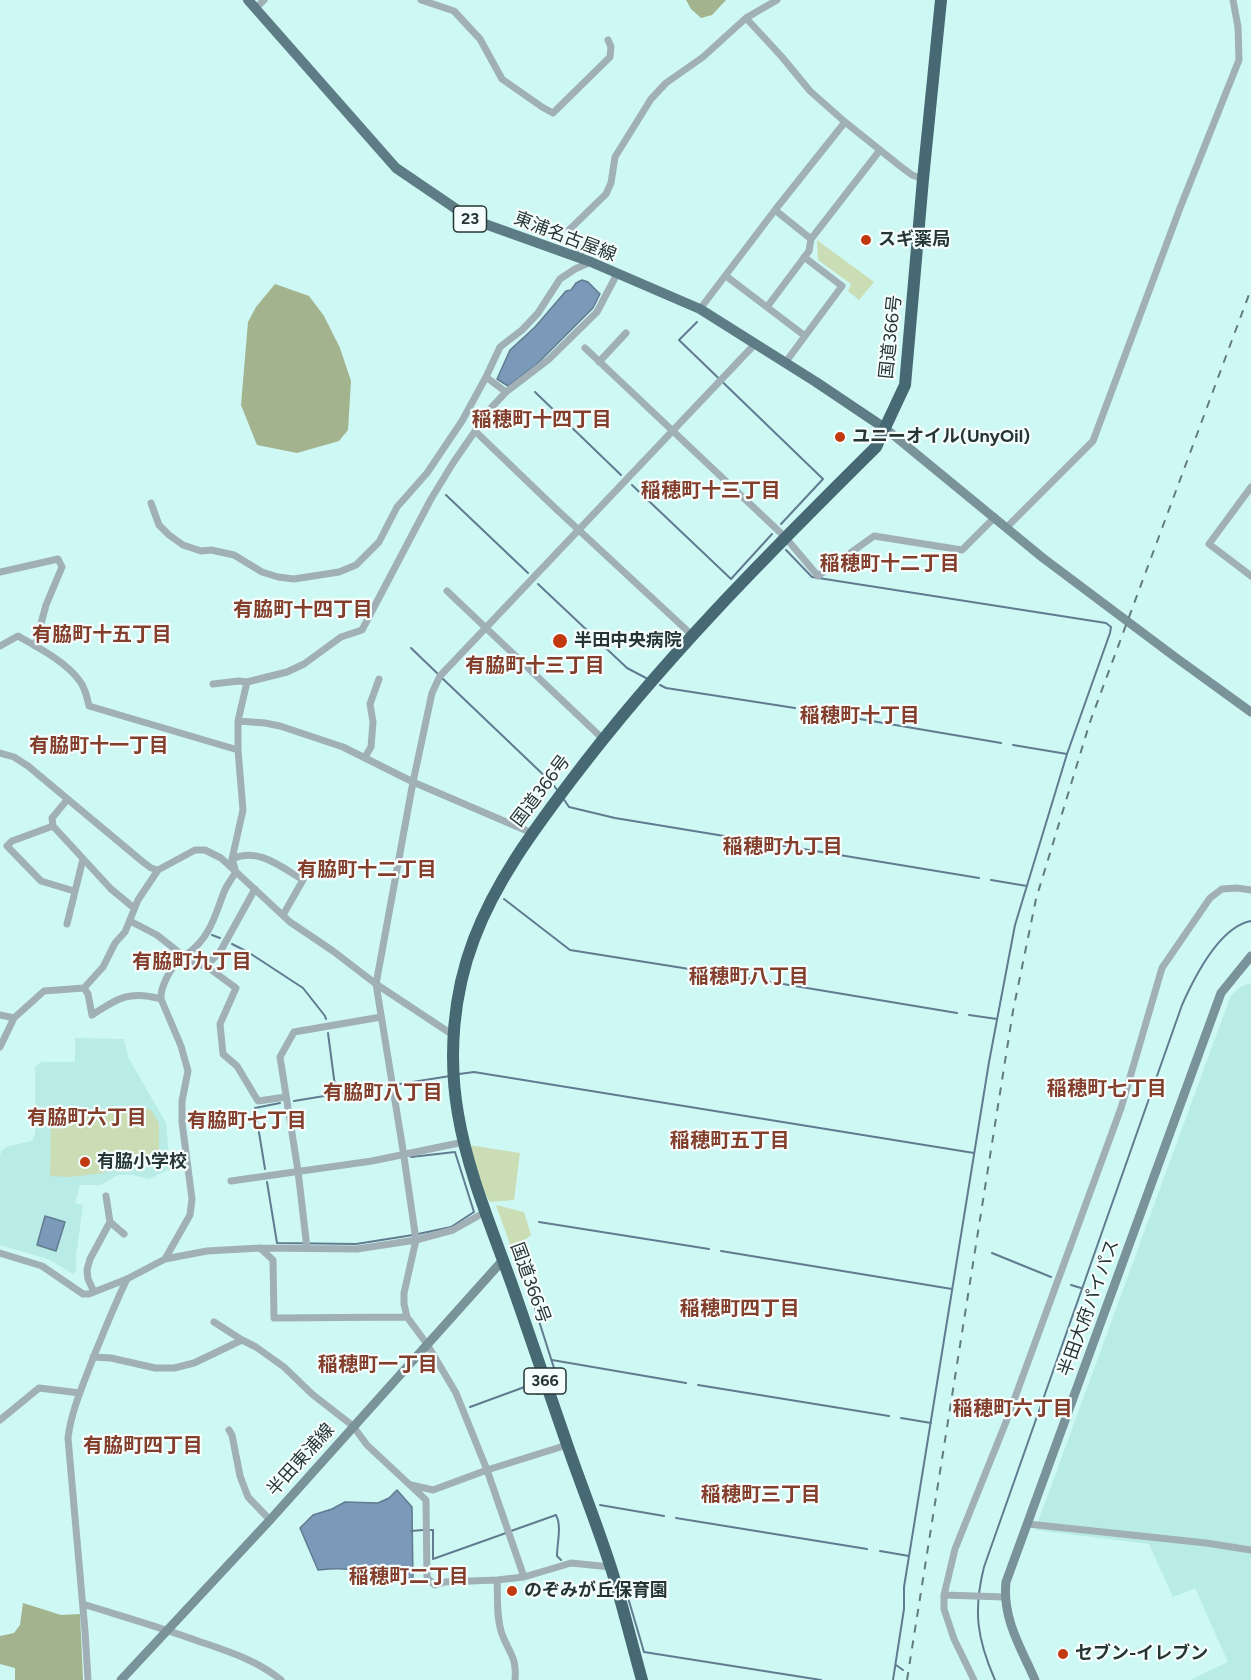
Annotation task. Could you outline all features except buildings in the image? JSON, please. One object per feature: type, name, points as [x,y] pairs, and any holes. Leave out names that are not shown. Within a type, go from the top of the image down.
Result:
[{"type":"highway","name":"国道366号","points":[[642,1680],[611,1567],[485,1212],[464,1142],[454,1075],[453,1035],[460,987],[474,939],[504,875],[531,833],[603,739],[693,636],[785,537],[876,447],[886,429],[905,385],[941,0]]},
{"type":"main road","name":"東浦名古屋線","points":[[256,3],[396,168],[471,219],[587,260],[700,309],[886,429]]},
{"type":"street","points":[[421,0],[454,11],[480,39],[502,79],[553,113],[610,57],[608,40]]},
{"type":"street","points":[[151,503],[159,525],[183,544],[201,551],[211,550],[234,555],[262,572],[278,577],[294,579],[339,572],[356,565],[379,542],[397,507],[427,473],[462,422],[500,347],[538,314],[560,279],[587,260],[569,230],[606,194],[611,183],[615,157],[645,107],[666,83],[704,57],[746,18],[777,0]]},
{"type":"street","points":[[1007,527],[1093,441],[1180,208],[1239,60],[1239,27],[1233,0]]},
{"type":"street","points":[[746,18],[810,92],[912,175],[923,179]]},
{"type":"street","points":[[700,309],[845,122]]},
{"type":"street","points":[[767,307],[809,251],[811,239],[880,150]]},
{"type":"street","points":[[775,210],[811,239]]},
{"type":"street","points":[[785,363],[842,286],[804,257]]},
{"type":"street","points":[[213,684],[247,682],[287,672],[304,664],[341,637],[362,630],[431,499],[491,408],[506,392],[543,365],[597,312],[617,274]]},
{"type":"street","points":[[726,276],[805,336]]},
{"type":"street","points":[[599,362],[626,333]]},
{"type":"street","points":[[524,1577],[487,1470],[456,1392],[427,1344],[407,1317],[404,1304],[404,1293],[416,1239],[376,984],[413,782],[432,693],[440,676],[755,344]]},
{"type":"street","points":[[585,348],[785,537],[818,576],[874,536],[962,550],[995,517]]},
{"type":"street","points":[[486,378],[506,392]]},
{"type":"street","points":[[886,429],[1043,558],[1251,712]]},
{"type":"street","points":[[475,431],[693,636]]},
{"type":"street","points":[[1251,487],[1209,544],[1251,576]]},
{"type":"street","points":[[0,572],[58,559],[62,567],[46,605],[36,646]]},
{"type":"street","points":[[447,591],[603,739]]},
{"type":"street","points":[[0,646],[18,636],[36,646],[78,679],[89,706],[238,750]]},
{"type":"street","points":[[365,757],[371,747],[373,722],[370,704],[379,679]]},
{"type":"street","points":[[165,1259],[190,1215],[192,1199],[182,1122],[182,1101],[188,1071],[181,1046],[160,994],[183,954],[208,933],[225,890],[236,872],[232,859],[243,810],[238,721],[247,682]]},
{"type":"street","points":[[238,721],[280,726],[343,747],[413,782],[531,833]]},
{"type":"street","points":[[0,753],[14,757],[28,766],[143,862],[158,870]]},
{"type":"street","points":[[67,800],[52,818],[53,826],[120,897],[134,908]]},
{"type":"street","points":[[53,826],[12,841],[7,846],[41,881],[74,891]]},
{"type":"street","points":[[0,1047],[14,1017],[44,991],[84,988],[103,967],[115,943],[125,932],[134,908],[158,870],[200,849],[221,858],[283,915],[376,984],[453,1035]]},
{"type":"street","points":[[232,859],[240,856],[264,857],[303,880],[283,915]]},
{"type":"street","points":[[67,924],[83,859]]},
{"type":"street","points":[[206,966],[220,952],[255,889]]},
{"type":"street","points":[[974,1680],[954,1639],[944,1609],[944,1595],[955,1549],[1006,1422],[1121,1108],[1161,968],[1210,898],[1222,889],[1251,890]]},
{"type":"street","points":[[130,921],[156,935],[196,964],[206,966],[236,988],[220,1024],[224,1054],[237,1066],[258,1101],[286,1098]]},
{"type":"street","name":"半田大府パイパス","points":[[1035,1680],[1000,1597],[1221,993],[1250,959]]},
{"type":"street","points":[[84,988],[88,994],[92,1015],[120,998],[135,994],[161,999]]},
{"type":"street","points":[[0,1016],[14,1017]]},
{"type":"street","points":[[307,1247],[280,1057],[294,1032],[381,1017]]},
{"type":"street","points":[[231,1181],[372,1161],[464,1142]]},
{"type":"street","points":[[94,1292],[87,1270],[90,1259],[110,1222],[106,1196]]},
{"type":"street","points":[[0,1253],[42,1266],[83,1294],[127,1279],[165,1259],[207,1251],[260,1248],[357,1249],[453,1230],[485,1212]]},
{"type":"street","points":[[110,1222],[124,1234]]},
{"type":"street","points":[[260,1248],[273,1260],[274,1318],[407,1317]]},
{"type":"street","name":"半田東浦線","points":[[121,1680],[270,1520],[503,1260]]},
{"type":"street","points":[[88,1680],[68,1438],[69,1424],[111,1311],[127,1279]]},
{"type":"street","points":[[214,1322],[247,1341],[284,1367],[312,1394],[353,1426],[367,1445],[426,1500],[427,1578],[435,1584],[524,1577],[571,1563],[611,1567]]},
{"type":"street","points":[[93,1357],[111,1358],[155,1368],[174,1368],[194,1363],[242,1340]]},
{"type":"street","points":[[0,1420],[39,1388],[80,1393]]},
{"type":"street","points":[[229,1430],[240,1476],[248,1497],[270,1520]]},
{"type":"street","points":[[408,1484],[433,1490],[567,1445]]},
{"type":"street","points":[[1028,1524],[1251,1550]]},
{"type":"street","points":[[497,1580],[499,1623],[502,1635],[514,1658],[516,1670],[514,1680]]},
{"type":"street","points":[[944,1595],[1000,1597]]},
{"type":"street","points":[[83,1604],[226,1650],[259,1665],[281,1680]]},
{"type":"shaded area","points":[[582,280],[588,282],[600,294],[593,308],[537,364],[508,386],[497,379],[510,350],[535,327],[566,291],[571,290],[576,283]]},
{"type":"shaded area","points":[[1251,983],[1251,1680],[1190,1680],[1228,1662],[1195,1588],[1173,1597],[1149,1544],[1035,1530],[1231,995],[1242,986]]},
{"type":"shaded area","name":"有脇小学校","points":[[75,1038],[124,1039],[128,1057],[166,1123],[170,1169],[149,1179],[118,1175],[101,1185],[80,1185],[75,1203],[83,1205],[76,1270],[73,1274],[48,1259],[0,1245],[0,1155],[2,1150],[9,1146],[32,1141],[35,1135],[35,1067],[41,1062],[75,1062]]},
{"type":"shaded area","points":[[45,1216],[65,1222],[56,1251],[37,1245]]},
{"type":"shaded area","points":[[397,1490],[412,1507],[413,1581],[389,1580],[374,1583],[348,1569],[318,1570],[300,1528],[313,1515],[345,1502],[378,1503],[389,1498]]},
{"type":"green space","points":[[686,0],[726,0],[712,15],[701,18],[691,9]]},
{"type":"green space","points":[[817,240],[874,282],[859,300],[848,291],[851,284],[818,260]]},
{"type":"green space","points":[[275,284],[309,296],[324,316],[340,348],[351,381],[348,430],[339,441],[297,453],[257,445],[241,405],[248,322],[256,307]]},
{"type":"green space","points":[[51,1109],[150,1109],[159,1123],[159,1166],[116,1166],[103,1173],[70,1177],[50,1176]]},
{"type":"green space","points":[[469,1145],[520,1153],[514,1200],[490,1202],[484,1191]]},
{"type":"green space","points":[[496,1205],[524,1212],[531,1235],[512,1250]]},
{"type":"green space","points":[[23,1603],[61,1615],[80,1614],[83,1680],[15,1680],[15,1668],[0,1664],[0,1636],[14,1633],[20,1625]]},
{"type":"waterway","points":[[697,322],[679,340],[823,479],[781,524]]},
{"type":"waterway","points":[[535,392],[621,475]]},
{"type":"waterway","points":[[632,485],[731,579],[772,534]]},
{"type":"waterway","points":[[446,495],[528,573]]},
{"type":"waterway","points":[[786,550],[812,577],[1106,623],[1111,627],[1067,754],[1015,925],[989,1062],[904,1587],[904,1609],[893,1680]]},
{"type":"waterway","points":[[538,584],[627,668],[646,678]]},
{"type":"waterway","points":[[411,648],[438,674]]},
{"type":"waterway","points":[[442,678],[558,791]]},
{"type":"waterway","points":[[660,685],[666,688],[795,708]]},
{"type":"waterway","points":[[807,710],[1001,743]]},
{"type":"waterway","points":[[1013,745],[1067,754]]},
{"type":"waterway","points":[[563,798],[569,807],[615,818],[979,878]]},
{"type":"waterway","points":[[991,880],[1027,886]]},
{"type":"waterway","points":[[504,899],[570,950],[752,979]]},
{"type":"waterway","points":[[995,1680],[984,1651],[979,1625],[979,1597],[984,1567],[1182,1005],[1193,981],[1218,943],[1239,925],[1251,921]]},
{"type":"waterway","points":[[212,935],[220,938]]},
{"type":"waterway","points":[[232,944],[303,988],[326,1019]]},
{"type":"waterway","points":[[765,981],[957,1013]]},
{"type":"waterway","points":[[969,1015],[997,1019]]},
{"type":"waterway","points":[[328,1033],[336,1094]]},
{"type":"waterway","points":[[459,1074],[474,1072],[974,1153]]},
{"type":"waterway","points":[[400,1084],[450,1076]]},
{"type":"waterway","points":[[294,1101],[385,1086]]},
{"type":"waterway","points":[[265,1169],[255,1108],[280,1103]]},
{"type":"waterway","points":[[411,1157],[455,1152],[474,1212],[451,1227],[418,1234]]},
{"type":"waterway","points":[[267,1182],[277,1243],[356,1244],[413,1235]]},
{"type":"waterway","points":[[539,1222],[709,1249]]},
{"type":"waterway","points":[[721,1251],[952,1289]]},
{"type":"waterway","points":[[992,1253],[1051,1277]]},
{"type":"waterway","points":[[1071,1285],[1081,1288]]},
{"type":"waterway","points":[[532,1299],[560,1387],[556,1388]]},
{"type":"waterway","points":[[552,1360],[686,1383]]},
{"type":"waterway","points":[[470,1407],[530,1385],[535,1388],[537,1394],[541,1393]]},
{"type":"waterway","points":[[698,1385],[889,1416]]},
{"type":"waterway","points":[[901,1418],[931,1423]]},
{"type":"waterway","points":[[600,1505],[664,1516]]},
{"type":"waterway","points":[[511,1531],[556,1515],[559,1529],[557,1556],[561,1560]]},
{"type":"waterway","points":[[676,1518],[867,1549]]},
{"type":"waterway","points":[[411,1531],[423,1530]]},
{"type":"waterway","points":[[429,1530],[433,1530],[433,1559],[506,1533]]},
{"type":"waterway","points":[[880,1551],[909,1556]]},
{"type":"waterway","points":[[624,1584],[644,1652],[821,1680]]},
{"type":"waterway","points":[[896,1665],[903,1670]]},
{"type":"railway","points":[[907,1680],[1013,1011],[1036,899],[1090,722],[1251,289]]},
{"type":"place","name":"スギ薬局","points":[[866,240]]},
{"type":"place","name":"ユニーオイル(UnyOil)","points":[[840,437]]},
{"type":"place","name":"半田中央病院","points":[[560,641]]},
{"type":"place","name":"有脇小学校","points":[[85,1162]]},
{"type":"place","name":"のぞみが丘保育園","points":[[512,1591]]},
{"type":"place","name":"セブン-イレブン","points":[[1063,1654]]},
{"type":"district","name":"稲穂町十四丁目","points":[[542,420]]},
{"type":"district","name":"稲穂町十三丁目","points":[[711,491]]},
{"type":"district","name":"稲穂町十二丁目","points":[[890,564]]},
{"type":"district","name":"有脇町十四丁目","points":[[303,610]]},
{"type":"district","name":"有脇町十五丁目","points":[[102,635]]},
{"type":"district","name":"有脇町十三丁目","points":[[535,666]]},
{"type":"district","name":"稲穂町十丁目","points":[[860,716]]},
{"type":"district","name":"有脇町十一丁目","points":[[99,746]]},
{"type":"district","name":"稲穂町九丁目","points":[[783,847]]},
{"type":"district","name":"有脇町十二丁目","points":[[367,870]]},
{"type":"district","name":"有脇町九丁目","points":[[192,962]]},
{"type":"district","name":"稲穂町八丁目","points":[[749,977]]},
{"type":"district","name":"稲穂町七丁目","points":[[1107,1089]]},
{"type":"district","name":"有脇町八丁目","points":[[383,1093]]},
{"type":"district","name":"有脇町六丁目","points":[[87,1118]]},
{"type":"district","name":"有脇町七丁目","points":[[247,1121]]},
{"type":"district","name":"稲穂町五丁目","points":[[730,1141]]},
{"type":"district","name":"稲穂町四丁目","points":[[740,1309]]},
{"type":"district","name":"稲穂町一丁目","points":[[378,1365]]},
{"type":"district","name":"稲穂町六丁目","points":[[1013,1409]]},
{"type":"district","name":"有脇町四丁目","points":[[143,1446]]},
{"type":"district","name":"稲穂町三丁目","points":[[761,1495]]},
{"type":"district","name":"稲穂町二丁目","points":[[409,1577]]}]
